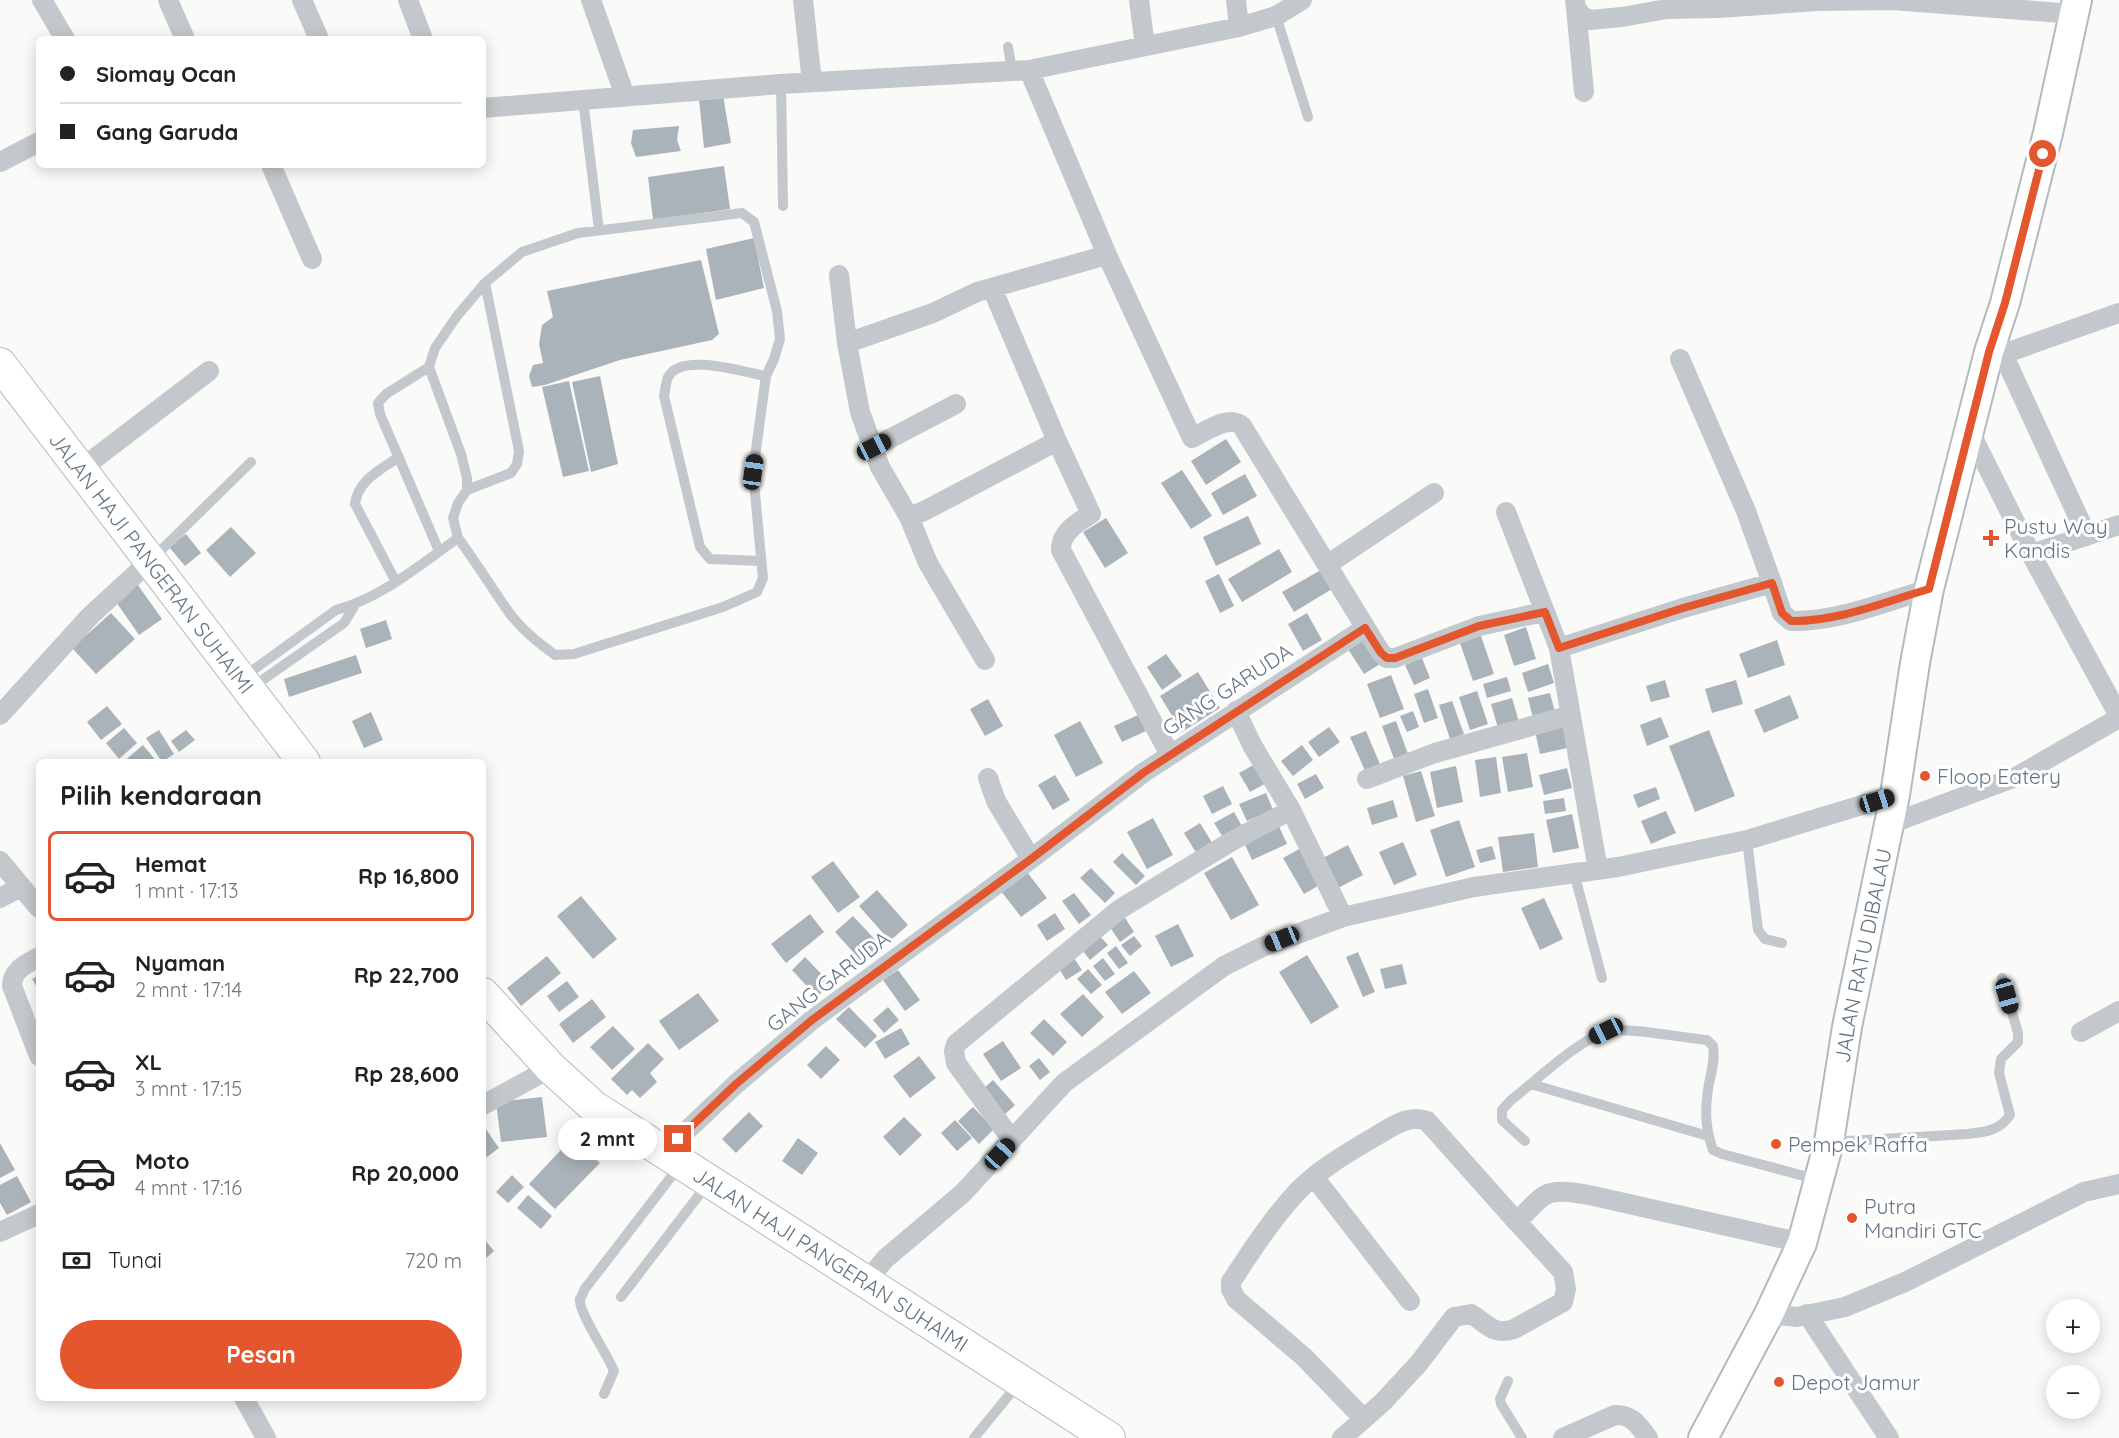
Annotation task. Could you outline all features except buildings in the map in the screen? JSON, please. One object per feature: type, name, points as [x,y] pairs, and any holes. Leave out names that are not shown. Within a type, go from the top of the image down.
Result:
[{"type":"main road","name":"JALAN RATU DIBALAU","points":[[1703,1438],[1769,1314],[1802,1244],[1829,1142],[1847,1027],[1890,824],[1929,589],[1970,430],[1996,353],[2005,303],[2046,144],[2076,7]]},
{"type":"main road","name":"JALAN HAJI PANGERAN SUHAIMI","points":[[0,364],[302,759]]},
{"type":"main road","name":"JALAN HAJI PANGERAN SUHAIMI","points":[[486,997],[551,1068],[594,1107],[1021,1381],[1094,1434]]},
{"type":"street","points":[[42,0],[63,36]]},
{"type":"street","points":[[168,0],[184,36]]},
{"type":"street","points":[[302,0],[318,36]]},
{"type":"street","points":[[408,0],[422,36]]},
{"type":"street","points":[[591,0],[625,96]]},
{"type":"street","points":[[803,0],[812,82]]},
{"type":"street","points":[[1138,0],[1145,46]]},
{"type":"street","points":[[1236,0],[1239,27]]},
{"type":"street","points":[[486,108],[781,84],[1020,70],[1239,27],[1276,16],[1302,0]]},
{"type":"street","points":[[1575,4],[1582,16],[1590,20],[1667,9],[1817,1],[1892,0],[2076,7]]},
{"type":"street","points":[[1575,4],[1584,92]]},
{"type":"street","points":[[1020,70],[1192,438],[1230,422],[1238,422],[1242,426],[1381,653],[1387,658],[1395,658],[1479,626],[1545,612]]},
{"type":"street","points":[[0,162],[36,144]]},
{"type":"street","points":[[272,168],[312,259]]},
{"type":"street","points":[[847,343],[933,313],[977,292],[1107,255]]},
{"type":"street","points":[[839,275],[847,343],[860,412],[880,467],[909,517],[928,563],[985,660]]},
{"type":"street","points":[[992,288],[1057,441],[1091,514],[1077,522],[1062,542],[1061,550],[1170,755]]},
{"type":"street","points":[[2087,536],[1996,353],[2119,314]]},
{"type":"street","points":[[1680,359],[1746,511],[1782,613],[1791,621],[1808,621],[1858,611],[1929,589]]},
{"type":"street","points":[[81,469],[209,371]]},
{"type":"street","points":[[874,447],[956,404]]},
{"type":"street","points":[[1890,824],[2016,777],[2119,717],[2031,554],[1970,430]]},
{"type":"street","points":[[909,517],[1057,441]]},
{"type":"street","points":[[1327,565],[1434,493]]},
{"type":"street","points":[[1506,512],[1559,648],[1599,870]]},
{"type":"street","points":[[2031,554],[2119,525]]},
{"type":"street","points":[[0,715],[90,616],[151,560]]},
{"type":"street","points":[[1559,648],[1683,608],[1772,583]]},
{"type":"street","name":"GANG GARUDA","points":[[672,1158],[736,1084],[812,1020],[1031,859],[1143,773],[1365,628]]},
{"type":"street","points":[[1236,711],[1252,745],[1291,810],[1343,917]]},
{"type":"street","points":[[1367,779],[1435,753],[1571,715]]},
{"type":"street","points":[[988,778],[996,801],[1031,859]]},
{"type":"street","points":[[867,1281],[885,1259],[963,1193],[1064,1083],[1224,966],[1272,943],[1343,917],[1474,886],[1599,870],[1747,840],[1895,795]]},
{"type":"street","points":[[1012,1140],[956,1063],[954,1051],[956,1044],[1120,909],[1232,842],[1291,810]]},
{"type":"street","points":[[0,861],[36,904]]},
{"type":"street","points":[[0,898],[21,887]]},
{"type":"street","points":[[36,959],[17,971],[12,982],[36,1048]]},
{"type":"street","points":[[2081,1032],[2119,1011]]},
{"type":"street","points":[[486,1103],[551,1068]]},
{"type":"street","points":[[1342,1438],[1364,1419],[1383,1402],[1419,1363],[1455,1317],[1471,1314],[1497,1332],[1506,1332],[1563,1302],[1566,1289],[1563,1272],[1427,1121],[1420,1118],[1400,1122],[1354,1149],[1314,1177],[1298,1192],[1269,1227],[1231,1282],[1231,1289],[1236,1299],[1297,1350],[1364,1419]]},
{"type":"street","points":[[1314,1177],[1410,1300]]},
{"type":"street","points":[[1769,1314],[1797,1317],[1845,1306],[1905,1282],[2084,1192],[2119,1184]]},
{"type":"street","points":[[1517,1222],[1538,1200],[1548,1193],[1560,1191],[1589,1195],[1802,1244]]},
{"type":"street","points":[[0,1232],[36,1215]]},
{"type":"street","points":[[1807,1314],[1889,1438]]},
{"type":"street","points":[[246,1401],[266,1438]]},
{"type":"street","points":[[1563,1438],[1616,1415],[1621,1415],[1633,1419],[1648,1438]]},
{"type":"lane","points":[[1276,16],[1308,117]]},
{"type":"lane","points":[[1008,47],[1020,70]]},
{"type":"lane","points":[[781,84],[783,206]]},
{"type":"lane","points":[[583,99],[599,230]]},
{"type":"lane","points":[[467,490],[467,478],[461,454],[429,367],[435,348],[457,316],[485,283],[522,252],[578,233],[742,213],[754,222],[777,311],[780,339],[766,376],[753,472],[763,578],[757,592],[723,607],[574,654],[555,655],[537,642],[509,612],[458,538],[453,518],[458,503],[467,490],[512,473],[517,464],[519,451],[485,283]]},
{"type":"lane","points":[[761,561],[710,559],[700,548],[664,396],[668,376],[679,366],[695,363],[766,376]]},
{"type":"lane","points":[[429,367],[386,394],[378,403],[380,414],[439,551]]},
{"type":"lane","points":[[396,582],[355,504],[356,494],[362,483],[399,457]]},
{"type":"lane","points":[[151,560],[251,462]]},
{"type":"lane","points":[[245,684],[344,623],[355,605],[396,582],[458,538]]},
{"type":"lane","points":[[1747,840],[1758,930],[1766,939],[1782,943]]},
{"type":"lane","points":[[1574,873],[1602,978]]},
{"type":"lane","points":[[1829,1142],[1968,1134],[1989,1131],[2004,1125],[2010,1115],[1999,1073],[2001,1059],[2018,1042],[2018,1033],[2002,978]]},
{"type":"lane","points":[[1525,1141],[1503,1120],[1502,1110],[1584,1042],[1606,1031],[1623,1030],[1707,1040],[1713,1046],[1715,1055],[1707,1098],[1708,1136],[1713,1150],[1819,1180]]},
{"type":"lane","points":[[1531,1084],[1708,1136]]},
{"type":"lane","points":[[604,1394],[615,1371],[585,1316],[580,1298],[672,1158]]},
{"type":"lane","points":[[621,1297],[709,1182]]},
{"type":"lane","points":[[974,1438],[1021,1381]]},
{"type":"lane","points":[[1508,1381],[1500,1399],[1501,1404],[1522,1438]]},
{"type":"place","name":"Pustu Way Kandis","points":[[1991,538]]},
{"type":"place","name":"Floop Eatery","points":[[1925,776]]},
{"type":"place","name":"Pempek Raffa","points":[[1776,1144]]},
{"type":"place","name":"Putra Mandiri GTC","points":[[1852,1218]]},
{"type":"place","name":"Depot Jamur","points":[[1779,1382]]},
{"type":"route","points":[[678,1139],[736,1084],[812,1020],[1031,859],[1143,773],[1365,628],[1381,653],[1387,658],[1395,658],[1479,626],[1545,612],[1559,648],[1683,608],[1772,583],[1782,613],[1791,621],[1808,621],[1858,611],[1929,589],[1989,352],[2005,303],[2043,154]]}]
